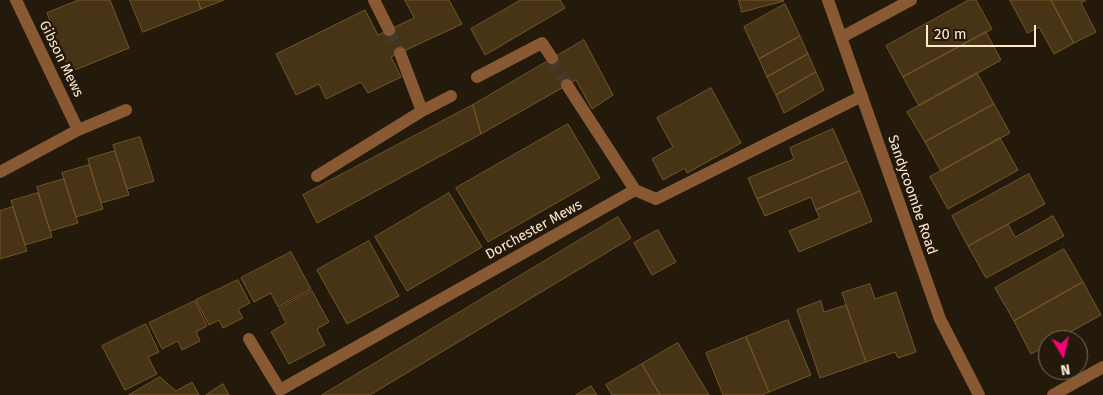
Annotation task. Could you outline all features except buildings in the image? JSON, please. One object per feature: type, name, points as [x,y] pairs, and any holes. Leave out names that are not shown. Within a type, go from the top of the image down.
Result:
[{"type":"street","name":"Gibson Mews","points":[[16,0],[78,130]]},
{"type":"street","points":[[374,0],[389,30]]},
{"type":"street","name":"Sandycoombe Road","points":[[828,0],[940,319],[979,395]]},
{"type":"street","points":[[842,37],[911,0]]},
{"type":"street","points":[[477,77],[542,43],[552,58]]},
{"type":"street","points":[[400,53],[422,111]]},
{"type":"street","points":[[567,85],[635,190],[656,199],[862,96]]},
{"type":"street","points":[[317,176],[422,111],[451,96]]},
{"type":"street","points":[[0,172],[78,130],[126,110]]},
{"type":"street","name":"Dorchester Mews","points":[[250,339],[280,390],[635,190]]},
{"type":"street","points":[[1053,395],[1103,367]]},
{"type":"tunnel","points":[[389,30],[400,53]]},
{"type":"tunnel","points":[[552,58],[567,85]]}]
